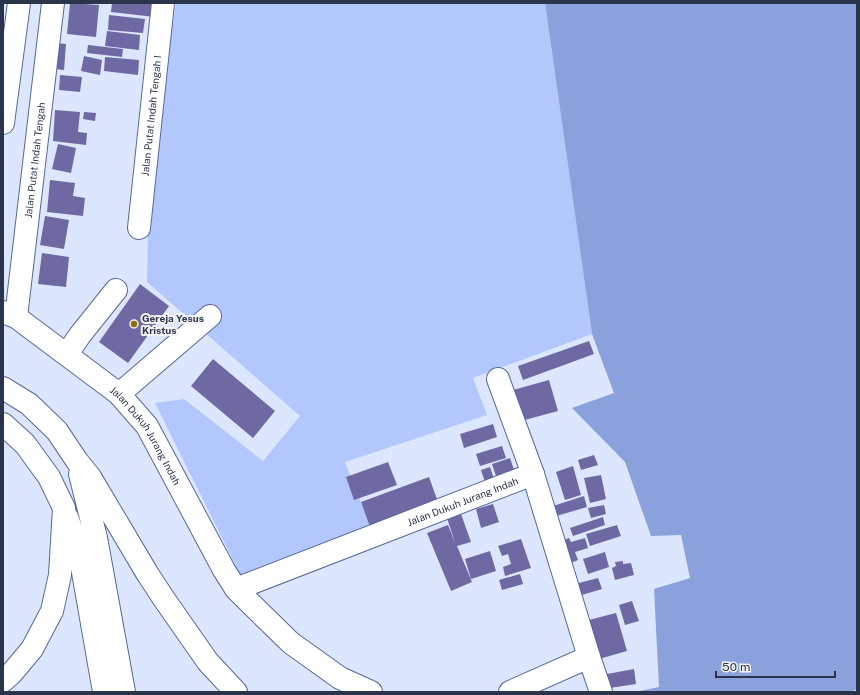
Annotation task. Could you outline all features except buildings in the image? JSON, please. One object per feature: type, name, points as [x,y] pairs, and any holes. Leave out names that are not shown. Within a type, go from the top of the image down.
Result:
[{"type":"main road","points":[[3,122],[7,71],[19,3]]},
{"type":"main road","name":"Jalan Putat Indah Tengah","points":[[9,314],[53,3]]},
{"type":"main road","name":"Jalan Putat Indah Tengah I","points":[[139,228],[163,3]]},
{"type":"main road","points":[[67,354],[80,335],[116,290]]},
{"type":"main road","name":"Jalan Dukuh Jurang Indah","points":[[9,314],[67,354],[119,394],[147,426],[224,570],[236,589],[291,643],[340,678],[370,692]]},
{"type":"main road","points":[[119,394],[210,316]]},
{"type":"main road","points":[[498,378],[533,474],[601,692]]},
{"type":"main road","points":[[3,388],[29,404],[57,430],[77,461],[90,477],[164,599],[208,662],[236,692]]},
{"type":"main road","points":[[3,424],[25,444],[49,477],[64,508],[80,555],[104,692]]},
{"type":"main road","points":[[77,461],[96,538],[124,692]]},
{"type":"main road","name":"Jalan Dukuh Jurang Indah","points":[[236,589],[533,474]]},
{"type":"main road","points":[[3,681],[32,650],[52,611],[60,575],[64,508]]},
{"type":"main road","points":[[510,692],[589,656]]},
{"type":"shaded area","points":[[176,3],[545,3],[592,334],[473,378],[487,415],[345,462],[372,531],[241,576],[155,403],[184,399],[263,461],[300,416],[147,282],[149,174]]},
{"type":"shaded area","points":[[545,3],[857,3],[857,689],[851,692],[635,692],[659,687],[654,589],[690,578],[681,535],[651,536],[625,462],[572,408],[614,393],[592,334]]},
{"type":"place","name":"Gereja Yesus Kristus","points":[[134,324]]}]
